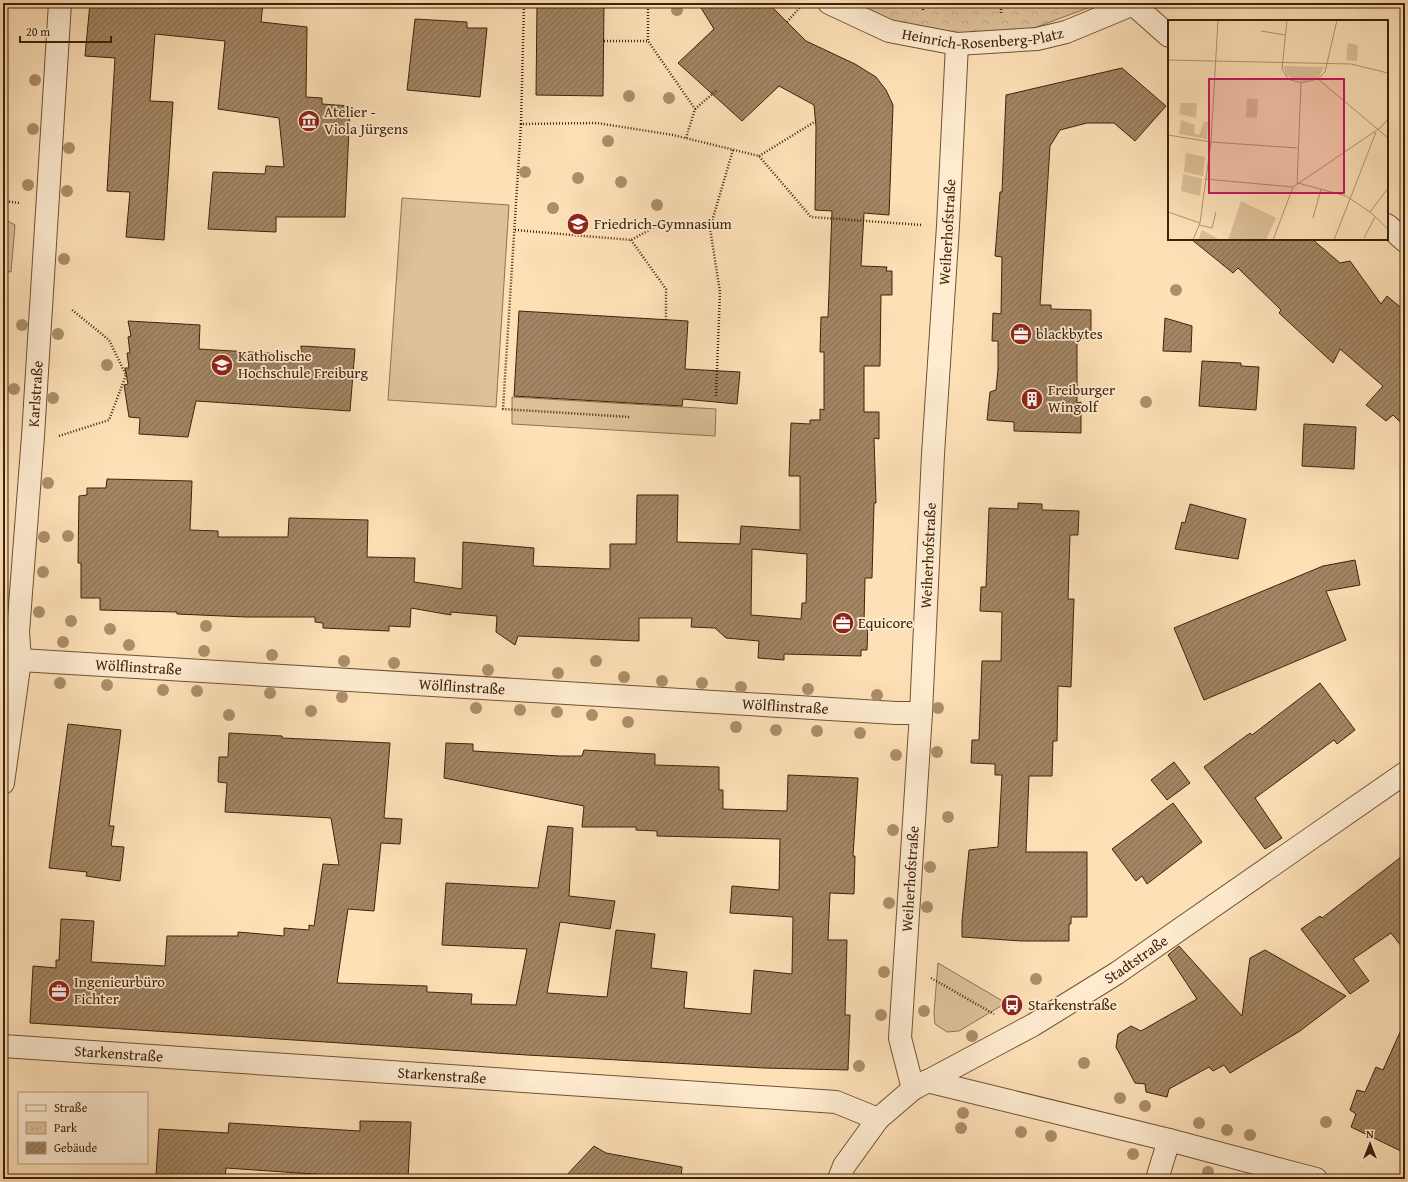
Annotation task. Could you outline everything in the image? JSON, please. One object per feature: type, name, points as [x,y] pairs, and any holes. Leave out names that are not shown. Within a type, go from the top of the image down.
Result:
[{"type":"street","name":"Karlstraße","points":[[3,783],[12,659],[18,632],[33,436],[60,3]]},
{"type":"street","name":"Heinrich-Rosenberg-Platz","points":[[829,3],[889,31],[957,44],[1038,39],[1066,32],[1135,4]]},
{"type":"street","points":[[1135,4],[1168,35]]},
{"type":"street","name":"Weiherhofstraße","points":[[920,1085],[900,1038],[921,713],[932,454],[948,226],[957,44]]},
{"type":"street","points":[[1388,226],[1405,241]]},
{"type":"street","name":"Wölflinstraße","points":[[12,659],[872,712],[921,713]]},
{"type":"street","name":"Stadtstraße","points":[[876,1121],[920,1085],[1020,1032],[1117,973],[1405,773]]},
{"type":"street","points":[[902,1040],[920,1085],[1169,1140],[1316,1179]]},
{"type":"street","name":"Starkenstraße","points":[[3,1046],[836,1102],[876,1121]]},
{"type":"street","points":[[840,1179],[844,1166],[876,1121]]},
{"type":"street","points":[[1157,1179],[1169,1140]]},
{"type":"path","points":[[524,3],[521,124],[503,409],[630,417]]},
{"type":"path","points":[[648,3],[648,41],[695,109]]},
{"type":"path","points":[[787,22],[804,3]]},
{"type":"path","points":[[604,41],[648,41]]},
{"type":"path","points":[[686,138],[695,109],[716,90]]},
{"type":"path","points":[[759,156],[816,121]]},
{"type":"path","points":[[521,124],[597,123],[686,138],[759,156],[811,216],[948,226]]},
{"type":"path","points":[[716,396],[720,292],[710,228],[733,150]]},
{"type":"path","points":[[515,230],[631,240],[664,222],[710,228]]},
{"type":"path","points":[[631,240],[666,289],[666,320]]},
{"type":"path","points":[[33,436],[57,436],[109,420],[126,375],[109,340],[71,309]]},
{"type":"path","points":[[906,957],[931,978],[996,1015],[1020,1032]]},
{"type":"green space","points":[[853,3],[1101,3],[1034,28],[1006,32],[965,34],[906,28]]},
{"type":"green space","points":[[402,198],[509,205],[496,407],[388,400]]},
{"type":"green space","points":[[3,218],[15,225],[11,272],[3,271]]},
{"type":"green space","points":[[512,397],[716,409],[715,436],[512,424]]},
{"type":"green space","points":[[938,963],[1006,1003],[959,1031],[947,1032],[935,1024],[934,1013]]},
{"type":"building","points":[[90,3],[263,3],[261,22],[307,27],[306,97],[322,98],[322,104],[350,106],[345,217],[276,217],[276,232],[208,229],[213,172],[265,174],[266,166],[284,167],[279,118],[218,109],[225,41],[155,34],[150,101],[173,102],[164,240],[126,237],[130,192],[107,191],[115,58],[85,56]]},
{"type":"building","points":[[537,3],[604,3],[603,96],[536,95]]},
{"type":"building","points":[[698,3],[768,3],[806,41],[855,64],[876,77],[886,90],[893,105],[889,215],[864,213],[861,266],[887,267],[886,271],[892,271],[892,295],[881,295],[880,366],[864,366],[864,412],[879,412],[879,439],[874,438],[876,503],[874,503],[872,578],[865,578],[864,623],[868,623],[867,650],[861,650],[861,656],[784,654],[784,660],[758,658],[759,641],[726,638],[715,628],[691,627],[692,618],[639,618],[639,641],[518,636],[515,645],[496,632],[497,616],[451,612],[451,615],[411,608],[410,627],[389,626],[389,631],[323,628],[323,623],[315,622],[315,617],[246,617],[177,614],[177,612],[100,610],[100,598],[81,598],[81,563],[78,563],[79,496],[87,495],[87,488],[106,488],[107,479],[192,481],[190,530],[218,531],[218,537],[288,537],[289,518],[368,520],[367,557],[415,558],[414,582],[462,589],[463,542],[534,548],[533,566],[610,569],[610,544],[636,544],[637,495],[678,495],[677,542],[740,544],[741,526],[800,530],[800,476],[789,476],[791,423],[810,424],[810,420],[820,420],[820,409],[824,410],[824,352],[820,352],[821,317],[828,317],[832,211],[815,210],[816,127],[814,105],[779,86],[742,121],[678,63],[714,29]],"holes":[[[752,549],[807,554],[806,603],[802,603],[801,619],[751,615]]]},
{"type":"building","points":[[415,19],[467,22],[467,28],[487,28],[480,97],[407,90]]},
{"type":"building","points":[[1122,68],[1166,106],[1135,141],[1114,123],[1087,123],[1060,130],[1050,146],[1040,305],[1051,305],[1051,309],[1091,310],[1091,339],[1077,338],[1077,403],[1081,402],[1081,433],[1014,431],[1014,422],[987,420],[990,392],[996,390],[998,369],[998,341],[992,341],[993,313],[1001,314],[1002,257],[995,256],[1000,192],[1002,192],[1006,95]]},
{"type":"building","points":[[1192,240],[1313,240],[1340,263],[1350,261],[1381,304],[1387,296],[1405,311],[1405,427],[1393,415],[1386,421],[1366,405],[1383,386],[1340,349],[1333,363],[1279,313],[1281,310],[1238,268],[1233,273]]},
{"type":"building","points":[[519,311],[688,321],[685,369],[740,372],[737,404],[683,399],[682,406],[514,396]]},
{"type":"building","points":[[1165,318],[1192,326],[1191,352],[1163,351]]},
{"type":"building","points":[[128,321],[200,325],[199,349],[301,355],[301,346],[355,349],[350,411],[196,401],[188,437],[139,434],[140,418],[129,417],[124,385],[128,384],[125,368],[129,368],[127,353],[130,353],[128,337],[131,336]]},
{"type":"building","points":[[1202,361],[1241,363],[1241,366],[1259,367],[1256,410],[1199,406]]},
{"type":"building","points":[[1304,424],[1356,427],[1354,469],[1302,466]]},
{"type":"building","points":[[1018,503],[1042,504],[1042,510],[1079,511],[1078,535],[1070,535],[1068,599],[1074,599],[1071,687],[1058,686],[1057,741],[1053,741],[1052,776],[1029,776],[1026,852],[1087,852],[1087,917],[1071,917],[1071,924],[1069,924],[1069,941],[1022,941],[962,937],[962,921],[969,850],[998,847],[1002,775],[995,775],[995,764],[971,763],[972,740],[979,740],[982,661],[1001,661],[1002,612],[980,611],[981,587],[986,587],[989,508],[1018,509]]},
{"type":"building","points":[[1190,504],[1246,519],[1238,559],[1175,549],[1182,522],[1185,523]]},
{"type":"building","points":[[1355,560],[1360,585],[1326,591],[1346,640],[1204,700],[1174,628],[1323,566]]},
{"type":"building","points":[[1320,683],[1355,730],[1337,744],[1334,740],[1255,798],[1282,838],[1265,849],[1204,767],[1250,733],[1252,735]]},
{"type":"building","points":[[68,724],[121,730],[109,826],[114,826],[111,846],[124,847],[120,881],[86,876],[87,872],[49,868]]},
{"type":"building","points":[[229,733],[282,736],[282,738],[390,743],[384,818],[402,819],[400,844],[381,843],[374,911],[348,909],[337,983],[427,986],[427,992],[472,994],[471,1004],[516,1005],[527,949],[442,945],[446,883],[538,888],[548,826],[573,828],[569,896],[615,901],[610,929],[560,922],[547,993],[607,997],[616,930],[655,934],[651,968],[687,972],[684,1008],[751,1014],[754,970],[792,974],[793,917],[730,913],[732,886],[779,890],[780,839],[657,836],[657,831],[636,830],[636,827],[582,827],[584,806],[444,778],[446,743],[473,744],[473,751],[560,756],[582,756],[584,750],[655,754],[655,765],[719,767],[719,790],[723,790],[723,809],[787,811],[788,775],[858,778],[853,856],[855,856],[854,894],[830,893],[828,940],[847,940],[845,1015],[850,1015],[848,1070],[764,1068],[527,1055],[30,1023],[33,966],[56,968],[56,960],[59,960],[61,919],[94,921],[91,962],[165,966],[167,936],[238,936],[238,932],[284,936],[284,928],[309,930],[309,925],[314,926],[323,864],[339,865],[331,818],[225,812],[227,783],[218,782],[219,757],[228,757]]},
{"type":"building","points":[[1174,762],[1190,783],[1167,800],[1151,780]]},
{"type":"building","points":[[1173,803],[1202,842],[1147,884],[1142,876],[1136,881],[1112,849]]},
{"type":"building","points":[[1405,854],[1405,951],[1391,933],[1353,959],[1369,981],[1350,994],[1301,929],[1320,916],[1322,918]]},
{"type":"building","points":[[1179,946],[1242,1016],[1250,958],[1265,950],[1346,996],[1300,1031],[1230,1073],[1224,1065],[1213,1071],[1209,1067],[1169,1089],[1167,1097],[1146,1092],[1145,1084],[1135,1083],[1116,1047],[1118,1034],[1131,1026],[1141,1031],[1197,999],[1168,955]]},
{"type":"building","points":[[1405,1021],[1405,1153],[1351,1127],[1356,1114],[1350,1110],[1357,1090],[1365,1092],[1376,1067],[1383,1070]]},
{"type":"building","points":[[360,1121],[411,1122],[408,1179],[357,1179],[357,1177],[226,1168],[225,1179],[156,1175],[159,1129],[228,1133],[229,1123],[360,1131]]},
{"type":"building","points":[[594,1146],[606,1153],[682,1167],[681,1179],[563,1179]]},
{"type":"place","name":"Atelier - Viola Jürgens","points":[[309,121]]},
{"type":"place","name":"Friedrich-Gymnasium","points":[[578,224]]},
{"type":"place","name":"blackbytes","points":[[1021,334]]},
{"type":"place","name":"Katholische Hochschule Freiburg","points":[[222,365]]},
{"type":"place","name":"Freiburger Wingolf","points":[[1032,399]]},
{"type":"place","name":"Equicore","points":[[843,623]]},
{"type":"place","name":"Ingenieurbüro Fichter","points":[[59,991]]},
{"type":"place","name":"Starkenstraße","points":[[1012,1005]]}]
